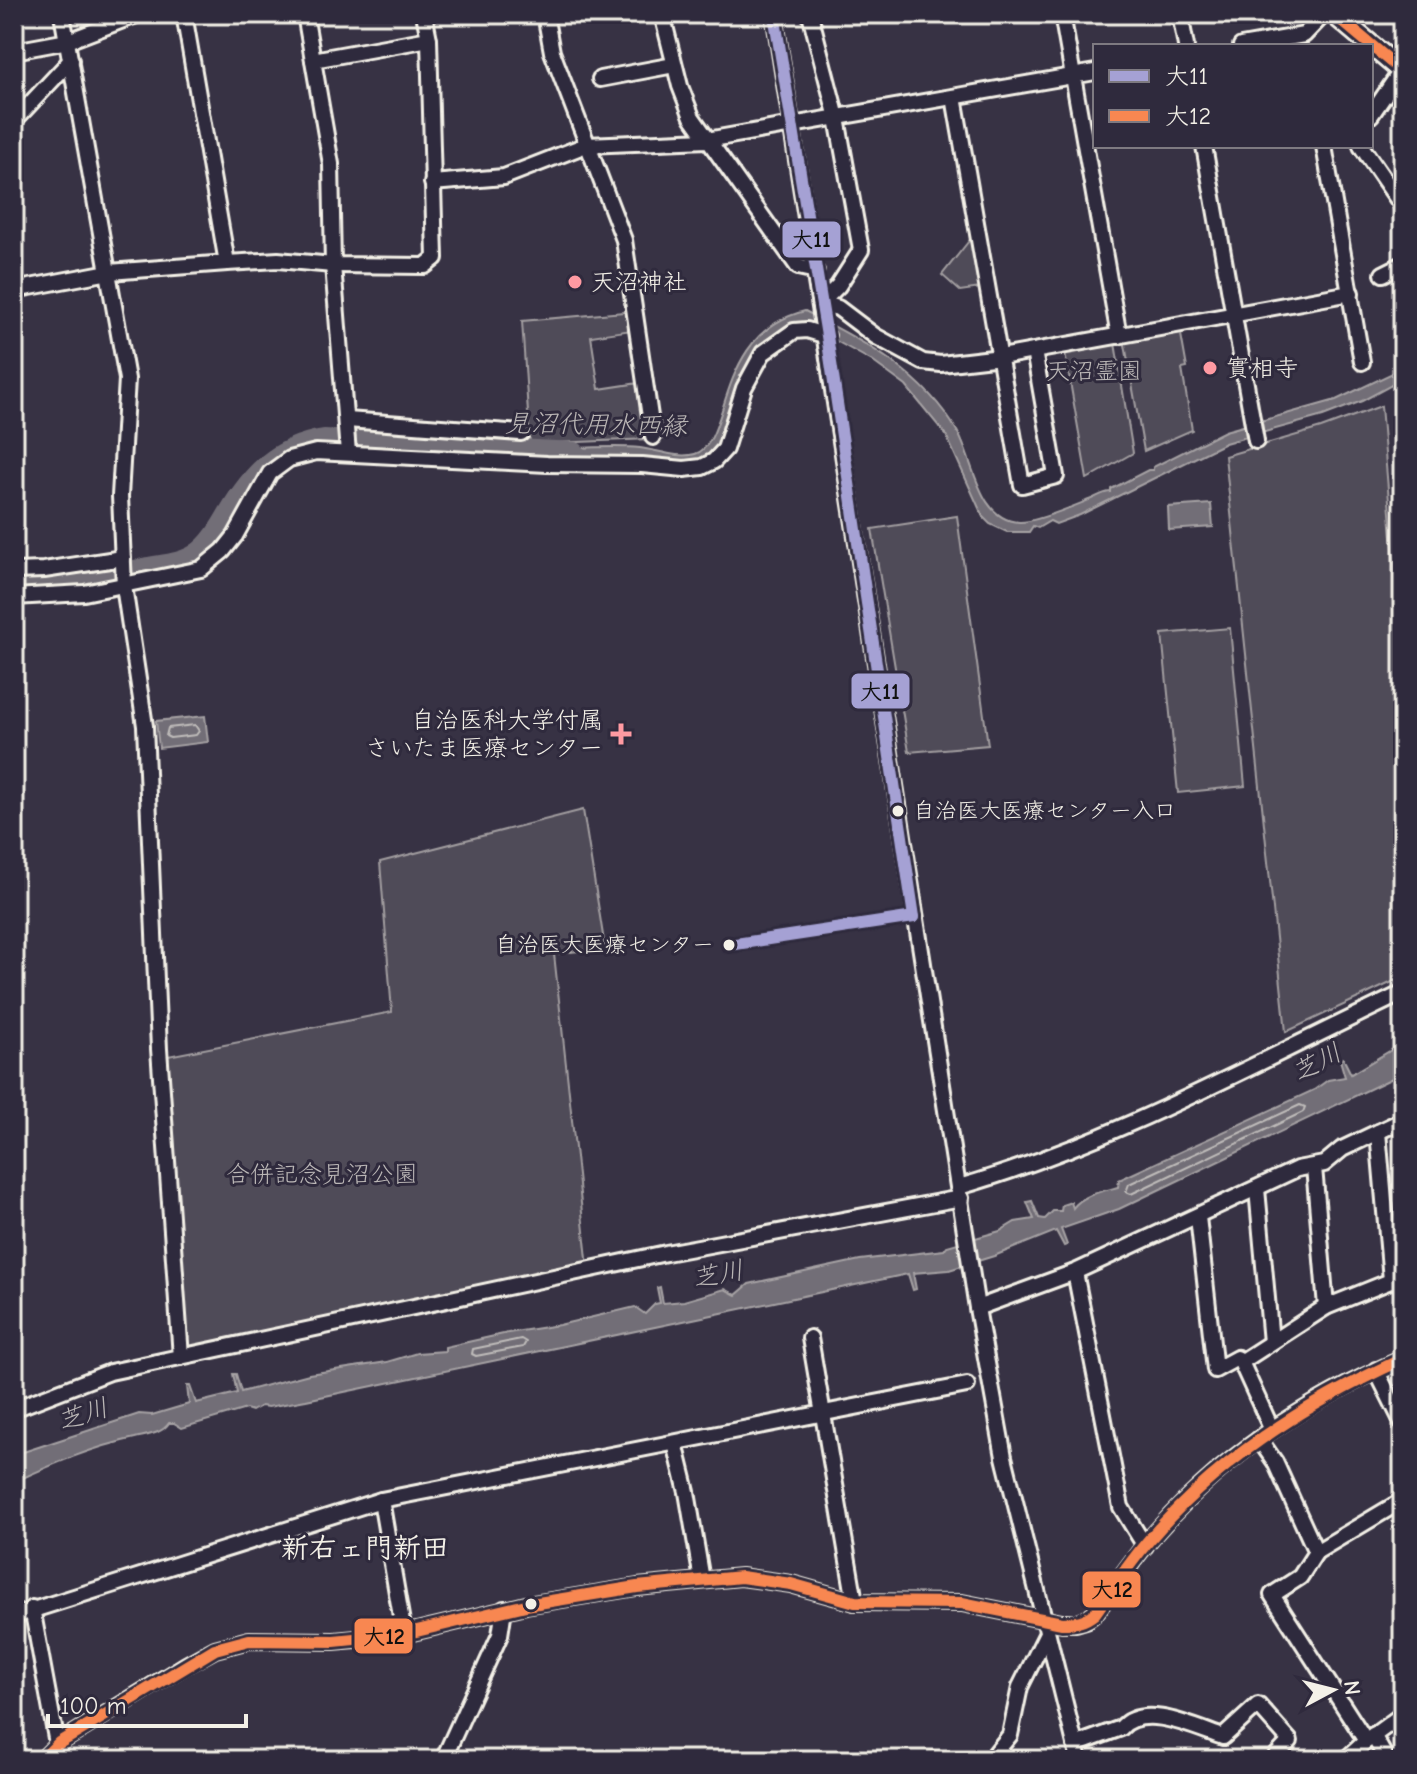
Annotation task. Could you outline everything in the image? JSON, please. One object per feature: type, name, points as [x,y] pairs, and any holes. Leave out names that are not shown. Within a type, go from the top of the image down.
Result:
[{"type":"main road","points":[[1334,14],[1369,44]]},
{"type":"main road","points":[[1373,47],[1402,72]]},
{"type":"street","points":[[62,14],[127,379],[120,496],[124,586],[145,726],[159,1049],[181,1357]]},
{"type":"street","points":[[184,14],[227,263]]},
{"type":"street","points":[[305,14],[331,164],[333,265],[348,453]]},
{"type":"street","points":[[14,290],[109,272],[278,260],[333,265],[425,266],[435,258],[429,39],[424,14]]},
{"type":"street","points":[[545,14],[552,52],[624,240],[653,437]]},
{"type":"street","points":[[662,14],[674,65],[692,117],[798,267],[816,271]]},
{"type":"street","points":[[774,14],[976,1301],[1004,1457],[1077,1753],[1126,1722],[1155,1715],[1223,1737],[1258,1705],[1290,1741],[1276,1756],[1278,1760]]},
{"type":"street","points":[[810,14],[837,118],[861,250],[822,307]]},
{"type":"street","points":[[1062,14],[1119,336]]},
{"type":"street","points":[[1180,14],[1186,44]]},
{"type":"street","points":[[1262,44],[1305,40],[1324,14]]},
{"type":"street","points":[[14,51],[68,41],[129,16]]},
{"type":"street","points":[[313,60],[429,39]]},
{"type":"street","points":[[14,121],[71,60]]},
{"type":"street","points":[[600,79],[674,65]]},
{"type":"street","points":[[432,183],[504,177],[586,145],[707,140],[1093,72]]},
{"type":"street","points":[[1373,112],[1402,72]]},
{"type":"street","points":[[954,97],[1022,485],[1056,476],[1034,351]]},
{"type":"street","points":[[1204,148],[1256,441]]},
{"type":"street","points":[[1324,148],[1362,362]]},
{"type":"street","points":[[1362,148],[1403,207]]},
{"type":"street","points":[[1383,274],[1403,264]]},
{"type":"street","points":[[822,307],[838,308],[875,336],[923,362],[941,364],[1001,357],[1351,293]]},
{"type":"street","points":[[14,597],[57,596],[124,586],[201,569],[223,551],[235,536],[270,473],[289,459],[316,452],[547,464],[702,467],[714,461],[725,449],[744,388],[763,353],[794,331],[807,330],[827,338]]},
{"type":"street","points":[[347,422],[521,433]]},
{"type":"street","points":[[14,571],[44,570],[123,558]]},
{"type":"street","points":[[14,1409],[110,1372],[666,1253],[961,1198],[1183,1099],[1403,993]]},
{"type":"street","points":[[976,1301],[1075,1272],[1297,1169],[1324,1164],[1342,1149],[1403,1120]]},
{"type":"street","points":[[1242,1362],[1326,1307],[1397,1278],[1378,1132]]},
{"type":"street","points":[[1314,1167],[1326,1307]]},
{"type":"street","points":[[1257,1189],[1271,1342]]},
{"type":"street","points":[[1198,1217],[1215,1370],[1237,1358],[1242,1362],[1272,1430]]},
{"type":"street","points":[[1075,1272],[1121,1507],[1145,1546]]},
{"type":"street","points":[[810,1338],[855,1602]]},
{"type":"street","points":[[42,1760],[59,1743],[186,1665],[234,1642],[334,1641],[404,1634],[504,1609],[637,1587],[741,1577],[791,1584],[855,1602],[962,1603],[1046,1626],[1076,1623],[1095,1613],[1145,1546],[1180,1506],[1216,1473],[1259,1439],[1320,1399],[1403,1359]]},
{"type":"street","points":[[1376,1370],[1403,1424]]},
{"type":"street","points":[[14,1616],[381,1500],[967,1385]]},
{"type":"street","points":[[1259,1439],[1275,1462],[1316,1552]]},
{"type":"street","points":[[675,1443],[702,1580]]},
{"type":"street","points":[[381,1500],[404,1634]]},
{"type":"street","points":[[1387,1760],[1272,1595],[1300,1577],[1316,1552],[1403,1500]]},
{"type":"street","points":[[32,1608],[60,1760]]},
{"type":"street","points":[[443,1760],[500,1635],[504,1609]]},
{"type":"street","points":[[990,1760],[1010,1735],[1020,1687],[1046,1626]]},
{"type":"street","points":[[1345,1760],[1403,1714]]},
{"type":"street","points":[[933,1760],[951,1760]]},
{"type":"green space","points":[[972,237],[981,288],[960,291],[942,275]]},
{"type":"green space","points":[[624,312],[630,317],[632,330],[591,336],[599,389],[639,383],[650,439],[530,444],[522,321]]},
{"type":"green space","points":[[1180,329],[1187,368],[1182,369],[1192,430],[1144,451],[1124,339]]},
{"type":"green space","name":"天沼霊園","points":[[1115,343],[1133,453],[1087,479],[1065,353]]},
{"type":"green space","points":[[1381,406],[1403,667],[1403,977],[1286,1032],[1225,456],[1321,428]]},
{"type":"green space","points":[[957,516],[988,745],[909,752],[872,529]]},
{"type":"green space","points":[[1230,628],[1245,786],[1178,793],[1162,634]]},
{"type":"green space","name":"合併記念見沼公園","points":[[583,810],[605,948],[554,954],[588,1268],[188,1350],[168,1056],[392,1012],[380,862]]},
{"type":"water","points":[[805,311],[890,360],[927,391],[957,431],[986,500],[1005,519],[1019,522],[1044,517],[1111,492],[1111,489],[1225,431],[1336,400],[1403,368],[1403,379],[1362,401],[1323,416],[1225,443],[1080,515],[1056,524],[1050,521],[1038,528],[1033,526],[1029,532],[1007,532],[983,517],[946,435],[906,386],[872,361],[802,322],[787,327],[765,342],[720,443],[709,456],[696,464],[541,460],[541,450],[591,448],[628,447],[675,455],[695,454],[707,446],[740,363],[755,341],[776,323]]},
{"type":"water","points":[[1211,504],[1213,527],[1169,530],[1168,507]]},
{"type":"water","points":[[205,716],[208,742],[159,748],[156,721]]},
{"type":"water","points":[[1403,1043],[1403,1073],[1119,1209],[1061,1229],[1067,1245],[1064,1246],[1056,1231],[949,1270],[913,1273],[916,1289],[913,1290],[908,1274],[306,1400],[261,1406],[252,1411],[246,1409],[182,1428],[169,1423],[154,1434],[89,1451],[14,1482],[14,1455],[139,1414],[152,1415],[189,1404],[187,1386],[190,1386],[196,1403],[237,1393],[233,1374],[236,1374],[241,1392],[309,1374],[387,1362],[417,1353],[445,1351],[445,1347],[635,1307],[645,1314],[660,1303],[657,1288],[660,1287],[663,1303],[684,1301],[725,1289],[736,1295],[749,1284],[860,1260],[944,1250],[947,1246],[1000,1231],[1015,1222],[1034,1219],[1027,1202],[1032,1201],[1039,1218],[1045,1219],[1053,1211],[1061,1211],[1062,1205],[1071,1202],[1073,1208],[1087,1197],[1118,1187],[1119,1180],[1314,1090],[1328,1080],[1345,1077],[1340,1060],[1343,1058],[1351,1074]]},
{"type":"waterway","name":"見沼代用水西縁","points":[[14,588],[81,583],[191,559],[211,542],[248,487],[268,466],[293,450],[324,441],[574,454]]},
{"type":"transit line","name":"大11","points":[[774,14],[827,336],[914,917]]},
{"type":"transit line","name":"大12","points":[[1334,14],[1370,44]]},
{"type":"transit line","name":"大12","points":[[1373,47],[1403,72]]},
{"type":"transit line","name":"大11","points":[[729,945],[914,917]]},
{"type":"transit line","name":"大12","points":[[42,1760],[59,1743],[215,1649],[249,1640],[334,1641],[404,1634],[526,1605],[637,1587],[741,1577],[791,1584],[855,1602],[962,1603],[1062,1623],[1080,1621],[1095,1613],[1150,1539],[1176,1510],[1235,1458],[1299,1414],[1403,1359]]},
{"type":"place","name":"天沼神社","points":[[575,282]]},
{"type":"place","name":"實相寺","points":[[1210,368]]},
{"type":"place","name":"自治医科大学付属 さいたま医療センター","points":[[621,734]]},
{"type":"place","name":"自治医大医療センター入口","points":[[898,811]]},
{"type":"place","name":"自治医大医療センター","points":[[729,945]]},
{"type":"district","name":"新右ェ門新田","points":[[365,1548]]},
{"type":"water label","name":"芝川","points":[[1317,1063]]},
{"type":"water label","name":"芝川","points":[[718,1275]]},
{"type":"water label","name":"芝川","points":[[83,1415]]}]
